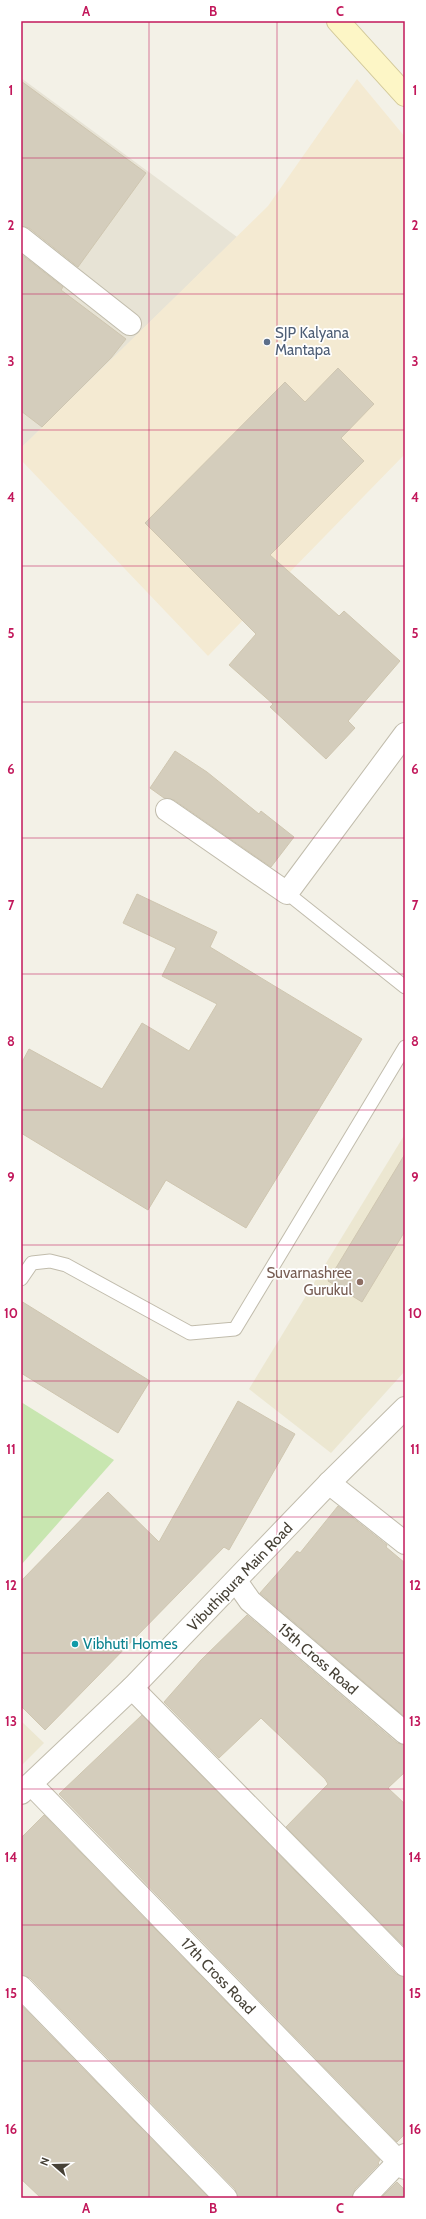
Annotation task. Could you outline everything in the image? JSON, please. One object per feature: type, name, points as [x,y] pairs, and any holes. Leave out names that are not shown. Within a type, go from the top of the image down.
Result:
[{"type":"main road","points":[[338,21],[405,95]]},
{"type":"street","points":[[21,238],[130,324]]},
{"type":"street","points":[[167,810],[287,893],[405,734]]},
{"type":"street","name":"Vibuthipura Main Road","points":[[26,1789],[132,1688],[329,1483],[405,1408]]},
{"type":"street","points":[[329,1483],[405,1543]]},
{"type":"street","name":"15th Cross Road","points":[[236,1581],[250,1601],[405,1733]]},
{"type":"street","points":[[132,1688],[405,1966]]},
{"type":"street","name":"17th Cross Road","points":[[26,1789],[403,2162]]},
{"type":"street","points":[[21,1987],[226,2198]]},
{"type":"street","points":[[364,2198],[403,2162]]},
{"type":"lane","points":[[287,893],[405,987]]},
{"type":"lane","points":[[21,1279],[32,1263],[50,1261],[66,1265],[190,1333],[234,1329],[405,1047]]},
{"type":"shaded area","points":[[21,78],[237,237],[21,448]]},
{"type":"shaded area","name":"SJP Kalyana Mantapa","points":[[357,79],[405,137],[405,454],[208,656],[21,460],[21,448],[268,206]]},
{"type":"shaded area","name":"Suvarnashree Gurukul","points":[[405,1134],[405,1371],[331,1453],[249,1389]]},
{"type":"shaded area","points":[[21,1721],[44,1743],[21,1766]]},
{"type":"green space","points":[[21,1402],[114,1460],[21,1565]]},
{"type":"building","points":[[21,81],[146,173],[78,267],[29,228],[21,226]]},
{"type":"building","points":[[21,254],[63,287],[61,290],[126,339],[111,358],[42,427],[21,411]]},
{"type":"building","points":[[338,368],[374,404],[341,438],[364,461],[270,555],[339,616],[344,611],[400,661],[348,721],[355,728],[326,759],[270,707],[273,704],[229,665],[256,634],[145,523],[285,382],[305,402]]},
{"type":"building","points":[[175,751],[207,772],[259,814],[261,811],[294,837],[271,867],[174,800],[164,798],[150,788]]},
{"type":"building","points":[[137,894],[217,932],[210,947],[362,1039],[246,1228],[166,1180],[148,1210],[21,1133],[21,1064],[29,1049],[102,1089],[142,1023],[189,1051],[217,1004],[162,976],[176,948],[123,923]]},
{"type":"building","points":[[405,1154],[405,1231],[362,1302],[328,1281]]},
{"type":"building","points":[[21,1301],[150,1381],[118,1433],[21,1373]]},
{"type":"building","name":"Vibhuti Homes","points":[[238,1401],[295,1434],[229,1550],[224,1547],[45,1730],[21,1706],[21,1581],[108,1492],[159,1542]]},
{"type":"building","points":[[338,1506],[387,1545],[386,1547],[405,1563],[405,1717],[260,1593],[297,1551],[300,1553]]},
{"type":"building","points":[[247,1615],[397,1743],[405,1745],[405,1772],[388,1788],[405,1804],[405,1947],[286,1827],[328,1784],[325,1779],[261,1718],[219,1758],[164,1702],[201,1660]]},
{"type":"building","points":[[142,1715],[396,1974],[405,1977],[405,2134],[397,2142],[59,1794]]},
{"type":"building","points":[[44,1815],[380,2160],[378,2163],[379,2164],[355,2189],[352,2198],[238,2198],[235,2189],[30,1978],[21,1975],[21,1838]]},
{"type":"building","points":[[21,2005],[209,2198],[41,2198],[21,2179]]},
{"type":"building","points":[[397,2182],[405,2190],[405,2198],[381,2198]]},
{"type":"place","name":"SJP Kalyana Mantapa","points":[[267,342]]},
{"type":"place","name":"Suvarnashree Gurukul","points":[[360,1282]]},
{"type":"place","name":"Vibhuti Homes","points":[[75,1644]]}]
